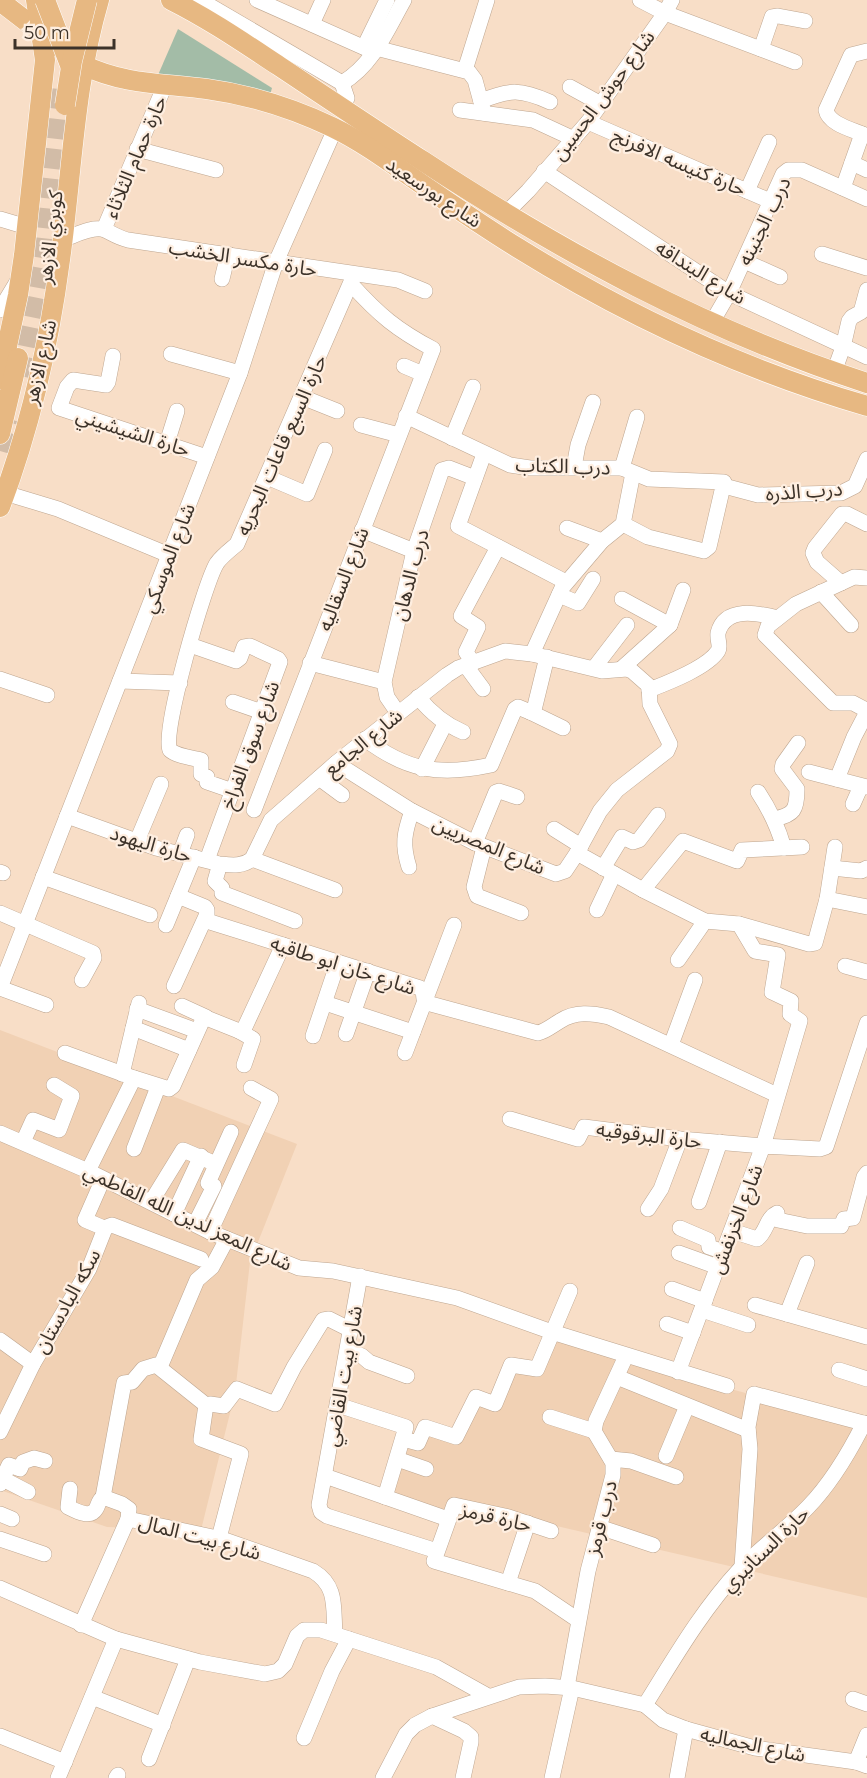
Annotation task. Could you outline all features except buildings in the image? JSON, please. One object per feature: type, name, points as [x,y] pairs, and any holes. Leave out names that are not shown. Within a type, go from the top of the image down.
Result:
[{"type":"main road","name":"شارع الازهر","points":[[0,379],[21,275],[45,60],[36,0]]},
{"type":"main road","name":"شارع الازهر","points":[[3,500],[37,383],[54,300],[78,98],[78,71],[45,0]]},
{"type":"main road","name":"كوبري الازهر","points":[[0,434],[31,296],[55,92],[60,58],[74,0]]},
{"type":"main road","name":"كوبري الازهر","points":[[0,471],[25,380],[42,298],[65,105],[72,61],[87,0]]},
{"type":"main road","points":[[78,71],[99,0]]},
{"type":"main road","name":"شارع بورسعيد","points":[[171,0],[256,51],[505,214],[635,287],[711,324],[867,383]]},
{"type":"main road","name":"شارع بورسعيد","points":[[0,1],[42,34],[78,71],[123,80],[209,89],[253,98],[295,111],[335,129],[374,151],[519,249],[607,299],[724,355],[794,382],[867,406]]},
{"type":"street","points":[[312,24],[323,0]]},
{"type":"street","points":[[371,49],[387,0]]},
{"type":"street","points":[[342,83],[355,75],[404,0]]},
{"type":"street","points":[[465,70],[487,0]]},
{"type":"street","points":[[640,0],[668,6],[761,49],[795,62]]},
{"type":"street","points":[[206,1],[342,83],[347,98],[344,109]]},
{"type":"street","points":[[261,1],[371,49],[465,70],[475,80],[482,107]]},
{"type":"street","name":"شارع حوش الحسين","points":[[505,214],[588,122],[668,6]]},
{"type":"street","points":[[761,49],[772,17],[805,21]]},
{"type":"street","points":[[843,188],[864,135],[832,120],[827,114],[827,106],[851,55],[867,51]]},
{"type":"street","name":"حارة حمام الثلاثاء","points":[[104,230],[165,85]]},
{"type":"street","points":[[570,87],[601,104]]},
{"type":"street","points":[[482,107],[506,92],[518,91],[530,93],[550,102]]},
{"type":"street","points":[[460,110],[482,107],[533,120],[574,139]]},
{"type":"street","name":"حارة كنيسه الافرنج","points":[[588,122],[770,201]]},
{"type":"street","name":"شارع الموسكي","points":[[0,988],[240,373],[276,262],[335,129]]},
{"type":"street","points":[[747,191],[769,142]]},
{"type":"street","points":[[137,149],[216,170]]},
{"type":"street","points":[[852,163],[867,170]]},
{"type":"street","name":"درب الجنينه","points":[[711,324],[729,293],[783,174],[795,168],[867,198]]},
{"type":"street","name":"حارة كنيسه الافرنج","points":[[756,170],[780,180]]},
{"type":"street","name":"شارع البنداقه","points":[[544,171],[729,293],[867,357]]},
{"type":"street","points":[[0,219],[27,227]]},
{"type":"street","points":[[62,240],[96,229],[104,230]]},
{"type":"street","name":"حارة مكسر الخشب","points":[[104,230],[128,240],[276,262],[353,280],[405,282],[425,291]]},
{"type":"street","points":[[222,279],[228,254]]},
{"type":"street","points":[[822,254],[867,268]]},
{"type":"street","points":[[744,261],[780,277]]},
{"type":"street","points":[[0,310],[21,275]]},
{"type":"street","name":"شارع السقاليه","points":[[254,810],[433,349],[402,332],[375,310],[353,280]]},
{"type":"street","name":"حارة السبع قاعات البحريه","points":[[232,796],[208,782],[207,777],[201,774],[201,760],[173,752],[170,749],[168,744],[172,717],[198,613],[216,564],[237,544],[353,280]]},
{"type":"street","points":[[834,372],[849,321],[861,312],[867,290]]},
{"type":"street","points":[[171,354],[240,373]]},
{"type":"street","name":"حارة الشيشيني","points":[[112,356],[106,385],[73,380],[67,387],[59,408],[207,457]]},
{"type":"street","points":[[404,366],[423,374]]},
{"type":"street","points":[[452,438],[473,387]]},
{"type":"street","points":[[302,397],[337,411]]},
{"type":"street","points":[[574,467],[578,445],[593,402]]},
{"type":"street","points":[[167,443],[177,411]]},
{"type":"street","name":"درب الكتاب","points":[[406,416],[510,465],[628,470]]},
{"type":"street","points":[[530,712],[534,710],[540,655],[562,589],[602,540],[623,524],[628,470],[637,417]]},
{"type":"street","points":[[361,425],[399,435]]},
{"type":"street","points":[[563,438],[578,445]]},
{"type":"street","points":[[267,477],[307,494],[325,450]]},
{"type":"street","points":[[484,454],[458,526],[498,547],[562,589],[578,603],[593,579]]},
{"type":"street","name":"درب الذره","points":[[628,470],[649,479],[724,484],[758,495],[841,493],[855,486],[867,459]]},
{"type":"street","name":"درب الدهان","points":[[384,682],[414,551],[442,470],[449,468],[475,478]]},
{"type":"street","points":[[623,524],[648,537],[704,551],[710,547],[724,484]]},
{"type":"street","points":[[3,500],[58,509],[169,555]]},
{"type":"street","points":[[841,583],[817,562],[813,553],[815,548],[842,514],[867,525]]},
{"type":"street","points":[[567,528],[602,540]]},
{"type":"street","points":[[362,530],[414,551]]},
{"type":"street","points":[[483,689],[466,652],[478,627],[461,616],[498,547]]},
{"type":"street","points":[[837,779],[866,710],[853,703],[833,703],[765,637],[768,626],[796,604],[854,577],[867,578]]},
{"type":"street","points":[[621,669],[670,625],[683,590]]},
{"type":"street","points":[[821,592],[851,625]]},
{"type":"street","points":[[622,599],[670,625]]},
{"type":"street","points":[[649,690],[695,669],[715,654],[719,648],[719,632],[728,618],[741,613],[758,613],[778,618]]},
{"type":"street","points":[[594,668],[627,625]]},
{"type":"street","name":"شارع سوق الفراخ","points":[[190,645],[236,660],[240,658],[244,647],[250,646],[280,660],[232,796],[200,859]]},
{"type":"street","name":"شارع الجامع","points":[[252,859],[266,827],[275,817],[365,739],[447,675],[500,651],[540,655],[611,671],[621,669]]},
{"type":"street","points":[[310,663],[384,682],[387,697],[398,713]]},
{"type":"street","points":[[554,829],[579,850],[600,811],[617,790],[667,751],[670,744],[650,704],[647,682],[632,671],[621,669]]},
{"type":"street","points":[[0,679],[47,695]]},
{"type":"street","points":[[120,681],[180,683]]},
{"type":"street","points":[[418,698],[445,724],[463,732]]},
{"type":"street","points":[[233,702],[262,712]]},
{"type":"street","points":[[365,739],[383,753],[404,763],[449,772],[491,765],[515,709],[518,707],[563,728]]},
{"type":"street","points":[[422,768],[445,724]]},
{"type":"street","points":[[774,819],[788,816],[793,812],[797,789],[782,769],[798,743]]},
{"type":"street","name":"شارع المصريين","points":[[336,763],[412,811],[479,845],[556,874],[565,871],[579,850],[609,871],[705,921],[739,924],[813,945],[827,899]]},
{"type":"street","points":[[809,772],[864,786],[853,804]]},
{"type":"street","points":[[319,778],[342,795]]},
{"type":"street","points":[[137,841],[161,784]]},
{"type":"street","points":[[517,797],[496,792],[479,845],[474,892],[477,896],[522,913]]},
{"type":"street","points":[[758,792],[774,819],[784,848]]},
{"type":"street","points":[[232,796],[254,810],[275,817]]},
{"type":"street","points":[[409,867],[404,833],[412,811]]},
{"type":"street","points":[[597,910],[622,837],[633,842],[639,840],[658,815]]},
{"type":"street","name":"حارة اليهود","points":[[67,816],[137,841],[200,859],[222,888],[222,893],[295,921]]},
{"type":"street","points":[[187,835],[200,859]]},
{"type":"street","points":[[643,890],[684,841],[737,861],[742,850],[802,847]]},
{"type":"street","points":[[835,848],[827,899],[867,907]]},
{"type":"street","points":[[200,859],[244,864],[252,859],[335,890]]},
{"type":"street","points":[[166,925],[178,896],[200,859]]},
{"type":"street","points":[[832,868],[861,871],[867,868]]},
{"type":"street","points":[[43,877],[150,915]]},
{"type":"street","name":"شارع خان ابو طاقيه","points":[[178,896],[205,907],[207,921],[420,988],[423,990],[427,1003],[538,1033],[566,1017],[577,1014],[594,1014],[619,1020],[777,1095]]},
{"type":"street","points":[[0,913],[93,953],[94,958],[82,980]]},
{"type":"street","points":[[174,986],[206,916]]},
{"type":"street","points":[[678,960],[705,921]]},
{"type":"street","points":[[739,924],[755,951],[778,955],[772,992],[791,1001],[790,1014],[800,1021],[763,1146]]},
{"type":"street","points":[[405,1053],[454,925]]},
{"type":"street","points":[[239,1031],[244,1029],[283,945]]},
{"type":"street","points":[[313,1036],[338,962]]},
{"type":"street","points":[[845,966],[867,972]]},
{"type":"street","points":[[346,1034],[368,971]]},
{"type":"street","points":[[671,1045],[695,980]]},
{"type":"street","points":[[0,988],[46,1005]]},
{"type":"street","points":[[325,1003],[413,1032]]},
{"type":"street","points":[[88,1171],[128,1076],[133,1028],[138,1006],[197,1031]]},
{"type":"street","points":[[182,1006],[253,1039],[244,1065]]},
{"type":"street","points":[[65,1053],[169,1089],[173,1086],[202,1019],[206,1017]]},
{"type":"street","name":"شارع الخرنفش","points":[[678,1372],[763,1146],[820,1149],[826,1147],[867,1023]]},
{"type":"street","points":[[133,1028],[189,1050]]},
{"type":"street","points":[[23,1142],[33,1120],[59,1130],[72,1096],[54,1085]]},
{"type":"street","points":[[134,1149],[158,1087]]},
{"type":"street","points":[[210,1232],[271,1099],[251,1088]]},
{"type":"street","name":"حارة البرقوقيه","points":[[510,1119],[579,1140],[584,1127],[763,1146]]},
{"type":"street","name":"شارع المعز لدين الله الفاطمي","points":[[0,1132],[88,1171],[210,1232],[302,1269],[329,1270],[457,1298],[552,1332],[727,1386]]},
{"type":"street","points":[[208,1183],[231,1132]]},
{"type":"street","points":[[648,1209],[661,1190],[680,1139]]},
{"type":"street","points":[[699,1202],[720,1143]]},
{"type":"street","points":[[151,1202],[183,1150],[216,1164]]},
{"type":"street","points":[[174,1214],[201,1156]]},
{"type":"street","points":[[732,1231],[757,1239],[762,1236],[770,1219],[777,1213],[778,1220],[807,1226],[842,1227],[844,1219],[854,1218],[867,1173]]},
{"type":"street","points":[[191,1178],[214,1186],[195,1224]]},
{"type":"street","name":"سكه البادستان","points":[[0,1432],[33,1364],[89,1269],[104,1228],[85,1220],[103,1179]]},
{"type":"street","points":[[104,1228],[112,1225],[201,1259]]},
{"type":"street","points":[[680,1228],[708,1240],[709,1247],[724,1252]]},
{"type":"street","points":[[160,1367],[197,1280],[212,1267],[227,1239]]},
{"type":"street","points":[[679,1253],[718,1267]]},
{"type":"street","points":[[787,1314],[807,1263]]},
{"type":"street","name":"شارع بيت القاضي","points":[[360,1276],[320,1505],[321,1512],[327,1516],[437,1551]]},
{"type":"street","points":[[672,1289],[748,1325]]},
{"type":"street","points":[[403,1439],[418,1443],[425,1427],[456,1437],[477,1397],[495,1404],[512,1364],[537,1369],[570,1291]]},
{"type":"street","points":[[755,1305],[867,1337]]},
{"type":"street","points":[[70,1489],[68,1506],[85,1514],[95,1511],[99,1500],[103,1497],[124,1383],[132,1382],[147,1366],[160,1367],[207,1405],[224,1406],[237,1389],[275,1404],[294,1367],[326,1319],[351,1330]]},
{"type":"street","points":[[668,1324],[693,1333]]},
{"type":"street","points":[[0,1340],[33,1364]]},
{"type":"street","points":[[348,1350],[369,1362],[406,1376]]},
{"type":"street","points":[[550,1417],[594,1431],[626,1356]]},
{"type":"street","points":[[839,1370],[867,1378]]},
{"type":"street","points":[[617,1377],[748,1430]]},
{"type":"street","points":[[742,1567],[750,1449],[748,1430],[754,1394],[866,1424]]},
{"type":"street","points":[[207,1405],[201,1439],[242,1454],[219,1538]]},
{"type":"street","points":[[338,1405],[406,1427],[385,1497]]},
{"type":"street","points":[[666,1456],[687,1406]]},
{"type":"street","name":"حارة السنانيري","points":[[645,1705],[693,1627],[742,1567],[796,1519],[820,1493],[841,1465],[866,1424]]},
{"type":"street","name":"درب قرمز","points":[[552,1778],[570,1688],[578,1620],[613,1475],[613,1463],[594,1431]]},
{"type":"street","points":[[28,1492],[1,1481],[9,1465],[20,1469],[23,1462],[30,1458],[45,1461]]},
{"type":"street","points":[[397,1459],[426,1469]]},
{"type":"street","points":[[611,1459],[631,1461],[676,1478]]},
{"type":"street","points":[[325,1476],[448,1519],[434,1560],[436,1562],[535,1592],[578,1620]]},
{"type":"street","points":[[103,1497],[129,1509],[128,1519]]},
{"type":"street","name":"حارة قرمز","points":[[448,1519],[456,1504],[509,1517],[551,1531]]},
{"type":"street","name":"شارع بيت المال","points":[[81,1625],[128,1519],[219,1538],[313,1570],[324,1578],[332,1591],[342,1636]]},
{"type":"street","points":[[508,1583],[528,1523]]},
{"type":"street","points":[[599,1527],[653,1545]]},
{"type":"street","points":[[0,1539],[44,1554]]},
{"type":"street","points":[[0,1588],[116,1639],[188,1659],[265,1674],[278,1671],[285,1664],[297,1636],[304,1630],[321,1630],[436,1667],[488,1696]]},
{"type":"street","points":[[304,1738],[332,1671],[342,1636]]},
{"type":"street","points":[[58,1778],[116,1639]]},
{"type":"street","points":[[149,1759],[188,1659]]},
{"type":"street","points":[[382,1778],[406,1734],[415,1725],[432,1716],[519,1687],[570,1688],[645,1705]]},
{"type":"street","points":[[92,1697],[163,1725]]},
{"type":"street","name":"شارع الجماليه","points":[[645,1705],[663,1720],[686,1729],[755,1748],[862,1764]]},
{"type":"street","points":[[432,1716],[464,1731],[471,1737],[463,1778]]},
{"type":"street","points":[[677,1778],[686,1729]]},
{"type":"street","points":[[0,1736],[65,1762]]},
{"type":"street","points":[[862,1764],[867,1736]]},
{"type":"shaded area","points":[[0,1030],[297,1144],[250,1262],[235,1393],[201,1530],[107,1527],[0,1490]]},
{"type":"shaded area","points":[[548,1335],[668,1372],[867,1426],[867,1598],[453,1502],[446,1515],[388,1497],[407,1438],[418,1442],[425,1425],[456,1435],[475,1395],[494,1403],[511,1362],[537,1366]]},
{"type":"green space","points":[[178,29],[272,88],[270,95],[158,75]]},
{"type":"tunnel","points":[[20,376],[43,256],[62,88]]},
{"type":"tunnel","points":[[0,451],[9,419]]}]
